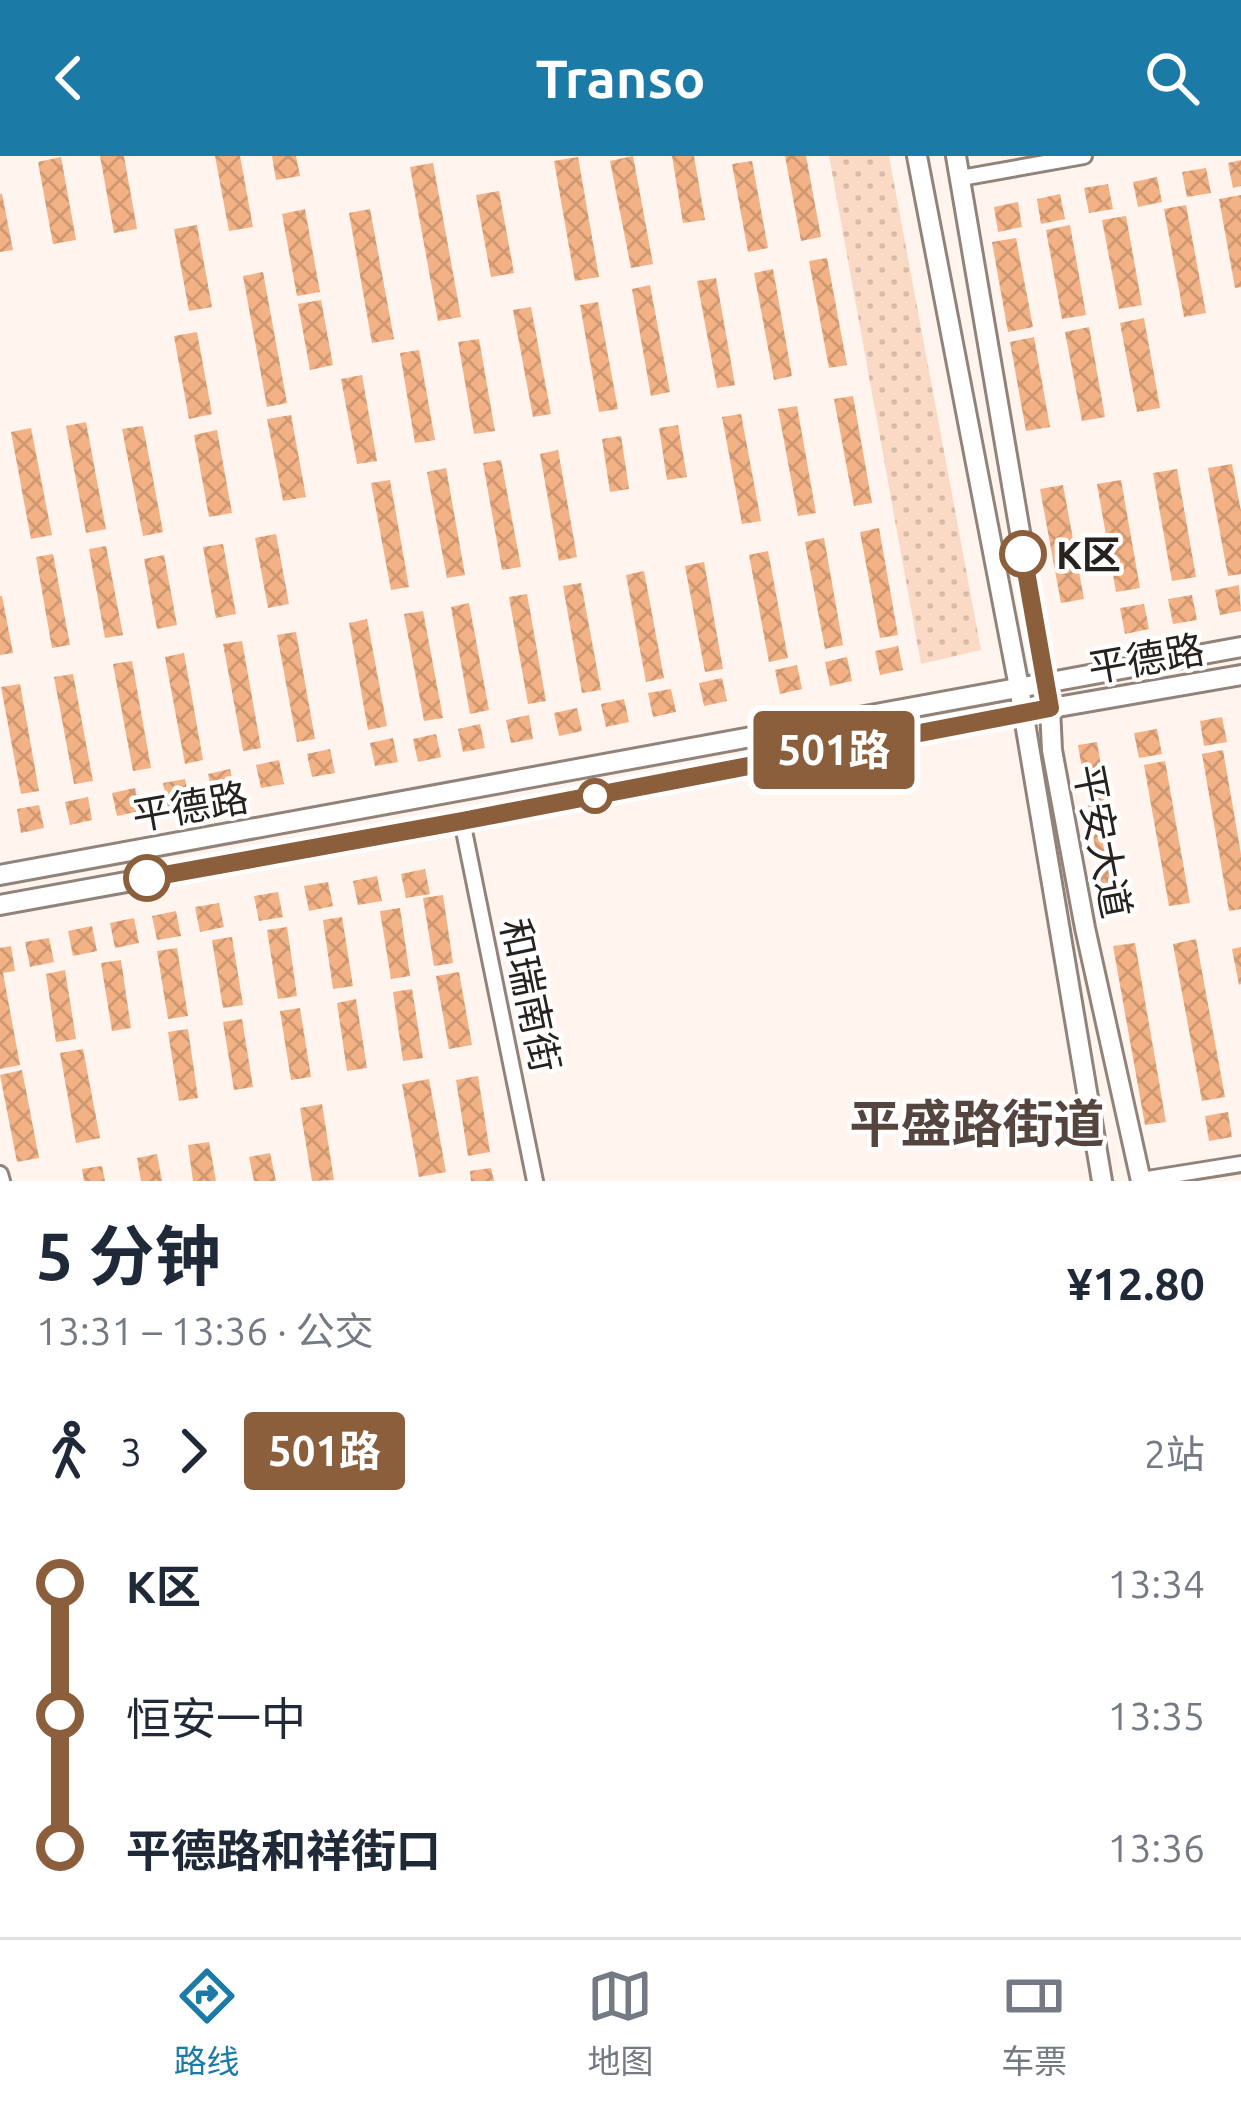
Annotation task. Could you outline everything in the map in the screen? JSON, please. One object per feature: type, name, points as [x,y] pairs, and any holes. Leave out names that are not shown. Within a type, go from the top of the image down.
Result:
[{"type":"main road","name":"平安大道","points":[[916,156],[1019,687],[1102,1181]]},
{"type":"main road","name":"平安大道","points":[[956,156],[1050,708],[1052,750],[1085,928],[1141,1181]]},
{"type":"main road","name":"平德路","points":[[0,875],[1241,647]]},
{"type":"main road","name":"平德路","points":[[0,904],[1241,674]]},
{"type":"street","points":[[961,178],[1084,156]]},
{"type":"street","name":"和瑞南街","points":[[462,821],[535,1181]]},
{"type":"street","points":[[1141,1181],[1241,1164]]},
{"type":"shaded area","points":[[829,156],[889,156],[981,650],[921,664]]},
{"type":"building","points":[[100,156],[124,156],[137,229],[114,233]]},
{"type":"building","points":[[215,156],[240,156],[253,227],[229,231]]},
{"type":"building","points":[[272,156],[296,156],[300,176],[276,180]]},
{"type":"building","points":[[633,156],[653,264],[631,268],[610,161]]},
{"type":"building","points":[[672,156],[694,156],[705,220],[683,223]]},
{"type":"building","points":[[785,156],[806,156],[821,237],[801,241]]},
{"type":"building","points":[[61,157],[76,240],[53,244],[38,162]]},
{"type":"building","points":[[578,157],[599,277],[575,281],[554,161]]},
{"type":"building","points":[[1241,160],[1241,186],[1233,188],[1228,163]]},
{"type":"building","points":[[752,161],[768,248],[748,252],[732,164]]},
{"type":"building","points":[[433,163],[461,317],[438,321],[410,167]]},
{"type":"building","points":[[1206,168],[1211,193],[1187,197],[1182,172]]},
{"type":"building","points":[[1157,177],[1162,202],[1138,207],[1133,182]]},
{"type":"building","points":[[1108,184],[1113,209],[1089,213],[1084,188]]},
{"type":"building","points":[[499,191],[514,273],[491,277],[476,195]]},
{"type":"building","points":[[0,194],[13,250],[0,252]]},
{"type":"building","points":[[1060,194],[1065,219],[1041,224],[1037,199]]},
{"type":"building","points":[[1241,195],[1241,287],[1235,288],[1219,199]]},
{"type":"building","points":[[1018,202],[1022,227],[998,232],[994,207]]},
{"type":"building","points":[[1186,205],[1206,313],[1184,317],[1164,209]]},
{"type":"building","points":[[305,209],[320,292],[297,296],[282,214]]},
{"type":"building","points":[[370,209],[394,339],[372,343],[349,213]]},
{"type":"building","points":[[1126,216],[1142,305],[1119,309],[1102,220]]},
{"type":"building","points":[[197,225],[212,307],[189,311],[174,229]]},
{"type":"building","points":[[1070,225],[1086,315],[1062,319],[1046,230]]},
{"type":"building","points":[[1016,238],[1033,327],[1008,332],[992,242]]},
{"type":"building","points":[[827,258],[847,365],[829,368],[809,261]]},
{"type":"building","points":[[773,269],[792,376],[774,380],[754,273]]},
{"type":"building","points":[[263,272],[287,403],[267,407],[243,276]]},
{"type":"building","points":[[716,278],[735,385],[717,388],[697,281]]},
{"type":"building","points":[[650,285],[670,392],[651,396],[632,289]]},
{"type":"building","points":[[321,300],[333,365],[310,370],[298,304]]},
{"type":"building","points":[[598,302],[618,409],[599,412],[580,305]]},
{"type":"building","points":[[531,307],[551,414],[533,417],[513,310]]},
{"type":"building","points":[[1144,318],[1160,408],[1137,412],[1120,323]]},
{"type":"building","points":[[1089,327],[1105,417],[1082,421],[1065,332]]},
{"type":"building","points":[[197,332],[212,414],[189,419],[174,336]]},
{"type":"building","points":[[1034,337],[1050,427],[1026,431],[1010,342]]},
{"type":"building","points":[[479,339],[495,431],[474,434],[458,342]]},
{"type":"building","points":[[419,350],[435,440],[415,443],[400,353]]},
{"type":"building","points":[[362,375],[377,461],[357,464],[341,379]]},
{"type":"building","points":[[853,396],[872,503],[854,506],[834,399]]},
{"type":"building","points":[[797,406],[816,513],[798,516],[778,409]]},
{"type":"building","points":[[741,414],[761,521],[742,524],[722,417]]},
{"type":"building","points":[[291,415],[306,497],[283,501],[267,419]]},
{"type":"building","points":[[86,422],[106,529],[86,533],[66,426]]},
{"type":"building","points":[[678,425],[687,477],[667,480],[659,428]]},
{"type":"building","points":[[143,426],[163,532],[143,536],[122,429]]},
{"type":"building","points":[[31,428],[52,535],[31,539],[11,432]]},
{"type":"building","points":[[217,430],[232,513],[209,517],[194,435]]},
{"type":"building","points":[[621,436],[629,489],[610,492],[602,439]]},
{"type":"building","points":[[558,450],[577,557],[559,561],[540,454]]},
{"type":"building","points":[[501,460],[521,567],[502,570],[483,463]]},
{"type":"building","points":[[1232,464],[1241,511],[1241,574],[1228,576],[1208,468]]},
{"type":"building","points":[[446,468],[465,575],[447,578],[427,472]]},
{"type":"building","points":[[1177,469],[1196,577],[1172,581],[1153,473]]},
{"type":"building","points":[[390,480],[409,587],[391,590],[371,483]]},
{"type":"building","points":[[1121,480],[1140,588],[1116,592],[1097,484]]},
{"type":"building","points":[[1063,485],[1084,599],[1061,603],[1040,489]]},
{"type":"building","points":[[879,528],[898,635],[880,638],[860,532]]},
{"type":"building","points":[[276,534],[289,604],[268,608],[255,538]]},
{"type":"building","points":[[824,538],[843,645],[825,649],[805,542]]},
{"type":"building","points":[[223,544],[236,614],[216,618],[203,547]]},
{"type":"building","points":[[106,546],[123,635],[105,638],[89,549]]},
{"type":"building","points":[[768,551],[788,658],[769,662],[749,555]]},
{"type":"building","points":[[53,554],[70,645],[52,648],[36,557]]},
{"type":"building","points":[[164,555],[177,625],[157,629],[144,559]]},
{"type":"building","points":[[704,562],[723,669],[705,672],[685,566]]},
{"type":"building","points":[[644,571],[664,678],[646,682],[626,575]]},
{"type":"building","points":[[581,583],[601,690],[582,693],[563,586]]},
{"type":"building","points":[[1239,585],[1241,611],[1220,615],[1215,590]]},
{"type":"building","points":[[527,594],[546,701],[528,704],[509,597]]},
{"type":"building","points":[[1192,595],[1197,620],[1173,624],[1168,599]]},
{"type":"building","points":[[0,596],[13,653],[0,655]]},
{"type":"building","points":[[469,603],[489,710],[470,714],[451,607]]},
{"type":"building","points":[[1144,604],[1149,629],[1125,634],[1120,608]]},
{"type":"building","points":[[423,611],[443,718],[424,721],[404,614]]},
{"type":"building","points":[[367,619],[387,726],[368,730],[349,623]]},
{"type":"building","points":[[296,632],[315,739],[297,742],[277,635]]},
{"type":"building","points":[[242,641],[261,748],[243,751],[223,644]]},
{"type":"building","points":[[898,646],[903,670],[880,675],[875,651]]},
{"type":"building","points":[[184,653],[203,760],[185,764],[165,657]]},
{"type":"building","points":[[847,657],[852,681],[830,686],[825,662]]},
{"type":"building","points":[[132,661],[151,768],[133,771],[113,664]]},
{"type":"building","points":[[797,665],[802,689],[780,694],[775,670]]},
{"type":"building","points":[[73,674],[93,781],[74,784],[54,677]]},
{"type":"building","points":[[722,678],[727,701],[704,706],[699,683]]},
{"type":"building","points":[[20,684],[39,791],[21,794],[1,687]]},
{"type":"building","points":[[671,689],[676,712],[653,717],[648,693]]},
{"type":"building","points":[[624,699],[629,722],[606,727],[601,704]]},
{"type":"building","points":[[577,708],[582,731],[559,736],[554,713]]},
{"type":"building","points":[[529,715],[533,739],[511,743],[506,720]]},
{"type":"building","points":[[1222,717],[1227,742],[1204,746],[1200,721]]},
{"type":"building","points":[[480,724],[485,748],[463,752],[458,729]]},
{"type":"building","points":[[1157,729],[1162,754],[1139,758],[1134,733]]},
{"type":"building","points":[[436,734],[441,757],[418,762],[413,739]]},
{"type":"building","points":[[393,738],[398,762],[375,766],[370,743]]},
{"type":"building","points":[[1097,742],[1123,898],[1104,901],[1078,745]]},
{"type":"building","points":[[330,749],[335,773],[312,777],[307,754]]},
{"type":"building","points":[[1223,750],[1241,854],[1241,909],[1229,911],[1202,754]]},
{"type":"building","points":[[279,760],[284,784],[261,788],[256,765]]},
{"type":"building","points":[[1165,761],[1190,903],[1169,906],[1144,765]]},
{"type":"building","points":[[230,769],[235,793],[213,797],[208,774]]},
{"type":"building","points":[[185,779],[190,802],[168,807],[163,783]]},
{"type":"building","points":[[135,788],[140,811],[117,816],[112,793]]},
{"type":"building","points":[[88,797],[92,820],[70,825],[65,802]]},
{"type":"building","points":[[39,805],[44,828],[21,833],[17,809]]},
{"type":"building","points":[[425,869],[430,894],[406,898],[401,874]]},
{"type":"building","points":[[377,876],[382,901],[358,905],[353,881]]},
{"type":"building","points":[[328,882],[333,906],[309,911],[304,886]]},
{"type":"building","points":[[278,892],[283,917],[259,921],[254,896]]},
{"type":"building","points":[[443,895],[453,963],[434,966],[423,898]]},
{"type":"building","points":[[219,903],[224,927],[200,932],[195,907]]},
{"type":"building","points":[[400,908],[410,976],[391,979],[380,911]]},
{"type":"building","points":[[176,911],[181,936],[157,940],[152,916]]},
{"type":"building","points":[[342,917],[353,986],[333,989],[323,920]]},
{"type":"building","points":[[134,918],[139,943],[115,948],[110,923]]},
{"type":"building","points":[[92,926],[97,951],[73,956],[68,931]]},
{"type":"building","points":[[287,927],[297,996],[278,999],[267,930]]},
{"type":"building","points":[[232,937],[243,1005],[223,1008],[212,940]]},
{"type":"building","points":[[49,938],[54,962],[30,967],[25,942]]},
{"type":"building","points":[[1196,939],[1225,1097],[1202,1101],[1173,944]]},
{"type":"building","points":[[1135,943],[1166,1122],[1145,1125],[1113,946]]},
{"type":"building","points":[[11,946],[15,971],[3,973],[20,1065],[0,1069],[0,948]]},
{"type":"building","points":[[1241,947],[1241,984],[1239,985],[1232,949]]},
{"type":"building","points":[[177,948],[188,1016],[168,1019],[157,951]]},
{"type":"building","points":[[121,960],[131,1028],[112,1031],[101,963]]},
{"type":"building","points":[[65,970],[76,1039],[56,1042],[46,974]]},
{"type":"building","points":[[459,972],[472,1045],[449,1049],[436,976]]},
{"type":"building","points":[[412,989],[423,1058],[403,1061],[393,992]]},
{"type":"building","points":[[356,999],[367,1068],[347,1071],[337,1003]]},
{"type":"building","points":[[300,1008],[311,1077],[291,1080],[280,1011]]},
{"type":"building","points":[[242,1019],[253,1087],[234,1090],[223,1022]]},
{"type":"building","points":[[188,1029],[198,1098],[179,1101],[168,1032]]},
{"type":"building","points":[[83,1049],[100,1138],[76,1143],[60,1053]]},
{"type":"building","points":[[22,1070],[39,1158],[17,1162],[0,1075]]},
{"type":"building","points":[[478,1076],[490,1152],[468,1156],[456,1080]]},
{"type":"building","points":[[429,1079],[446,1172],[419,1177],[402,1084]]},
{"type":"building","points":[[322,1104],[334,1180],[312,1181],[300,1108]]},
{"type":"building","points":[[1228,1112],[1232,1137],[1209,1141],[1205,1116]]},
{"type":"building","points":[[209,1142],[216,1181],[193,1181],[188,1145]]},
{"type":"building","points":[[270,1153],[276,1181],[254,1181],[249,1157]]},
{"type":"building","points":[[157,1154],[162,1181],[141,1181],[137,1158]]},
{"type":"building","points":[[102,1166],[105,1181],[84,1181],[82,1169]]},
{"type":"building","points":[[491,1168],[494,1181],[471,1181],[470,1171]]},
{"type":"bus line","name":"501路","points":[[147,878],[1050,708],[1023,554]]},
{"type":"place","name":"K区","points":[[1023,554]]},
{"type":"district","name":"平盛路街道","points":[[977,1123]]}]
